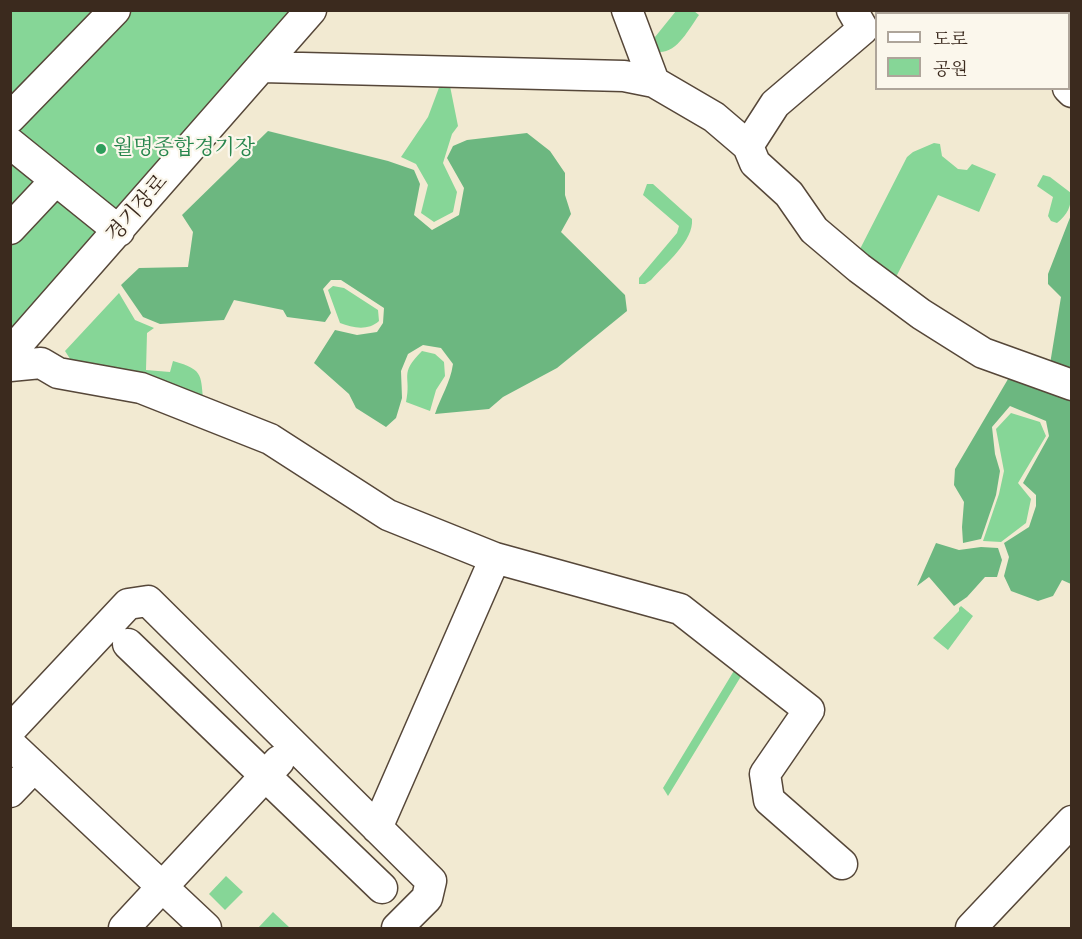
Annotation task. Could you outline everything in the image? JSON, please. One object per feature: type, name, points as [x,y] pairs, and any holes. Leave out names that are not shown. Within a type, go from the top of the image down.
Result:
[{"type":"street","points":[[10,118],[115,10]]},
{"type":"street","name":"경기장로","points":[[10,353],[311,10]]},
{"type":"street","points":[[627,10],[654,82]]},
{"type":"street","points":[[748,146],[775,104],[863,28],[852,10]]},
{"type":"street","points":[[262,67],[624,76],[654,82],[714,117],[748,146],[755,163],[789,194],[814,230],[859,268],[921,314],[984,353],[1071,385]]},
{"type":"street","points":[[10,143],[118,231]]},
{"type":"street","points":[[10,229],[56,180]]},
{"type":"street","points":[[10,366],[41,363],[58,374],[141,388],[270,440],[388,516],[495,558],[680,609],[809,710],[765,774],[769,800],[842,864]]},
{"type":"street","points":[[377,828],[495,558]]},
{"type":"street","points":[[10,730],[128,604],[148,601],[431,881],[427,898],[397,928]]},
{"type":"street","points":[[128,644],[382,888]]},
{"type":"street","points":[[10,744],[206,928]]},
{"type":"street","points":[[124,928],[294,746]]},
{"type":"street","points":[[10,792],[34,766]]},
{"type":"street","points":[[970,928],[1071,821]]},
{"type":"green space","name":"월명종합경기장","points":[[10,11],[311,11],[10,353]]},
{"type":"green space","points":[[676,11],[694,11],[699,15],[674,47],[661,52],[653,51],[655,37]]},
{"type":"green space","points":[[440,85],[450,86],[458,126],[452,134],[443,163],[457,192],[453,212],[434,222],[421,213],[428,185],[416,164],[401,157],[428,117]]},
{"type":"green space","points":[[268,131],[388,161],[414,170],[420,184],[414,215],[432,230],[459,215],[464,188],[447,158],[453,146],[467,140],[527,133],[550,151],[565,173],[565,195],[571,214],[561,232],[625,295],[627,311],[557,368],[503,397],[489,409],[435,414],[448,384],[453,364],[441,348],[423,345],[408,354],[401,371],[402,398],[396,418],[386,427],[356,408],[349,394],[314,363],[335,330],[357,335],[377,332],[383,323],[384,308],[341,280],[331,280],[323,289],[331,313],[325,322],[287,317],[283,310],[234,300],[224,320],[160,324],[143,317],[121,285],[139,268],[188,267],[193,232],[182,215]]},
{"type":"green space","points":[[934,143],[940,144],[942,156],[958,169],[967,170],[972,164],[996,174],[979,212],[938,195],[895,279],[859,251],[907,157]]},
{"type":"green space","points":[[1043,175],[1050,177],[1071,193],[1068,210],[1057,223],[1051,221],[1048,216],[1053,197],[1037,186]]},
{"type":"green space","points":[[647,184],[653,184],[692,219],[684,244],[651,280],[645,284],[639,284],[639,278],[677,233],[679,226],[643,195]]},
{"type":"green space","points":[[1071,215],[1071,370],[1050,364],[1061,297],[1048,284],[1048,274]]},
{"type":"green space","points":[[333,286],[344,288],[378,310],[379,321],[360,328],[340,323],[328,290]]},
{"type":"green space","points":[[119,293],[135,320],[154,328],[147,333],[146,370],[170,372],[173,361],[196,371],[201,381],[204,407],[76,368],[65,351]]},
{"type":"green space","points":[[422,351],[435,354],[444,362],[445,376],[436,390],[430,411],[406,402],[408,371],[410,365]]},
{"type":"green space","points":[[1011,374],[1071,392],[1071,584],[1062,580],[1053,596],[1038,601],[1011,591],[1004,576],[1009,557],[1004,543],[1029,527],[1036,506],[1036,495],[1023,483],[1049,436],[1046,421],[1010,406],[992,427],[995,454],[1000,471],[996,495],[981,539],[963,543],[964,502],[954,485],[955,469]]},
{"type":"green space","points":[[1011,413],[1040,422],[1046,436],[1018,483],[1031,499],[1026,523],[1001,542],[983,541],[999,494],[1004,471],[996,429]]},
{"type":"green space","points":[[936,543],[959,550],[981,547],[998,548],[1002,560],[997,577],[985,577],[967,597],[954,606],[929,577],[917,586]]},
{"type":"green space","points":[[961,606],[973,616],[948,650],[933,638]]},
{"type":"green space","points":[[735,669],[743,673],[668,796],[663,788]]},
{"type":"green space","points":[[226,876],[243,892],[225,910],[209,894]]},
{"type":"green space","points":[[273,912],[290,928],[258,928]]},
{"type":"place","name":"월명종합경기장","points":[[101,149]]}]
